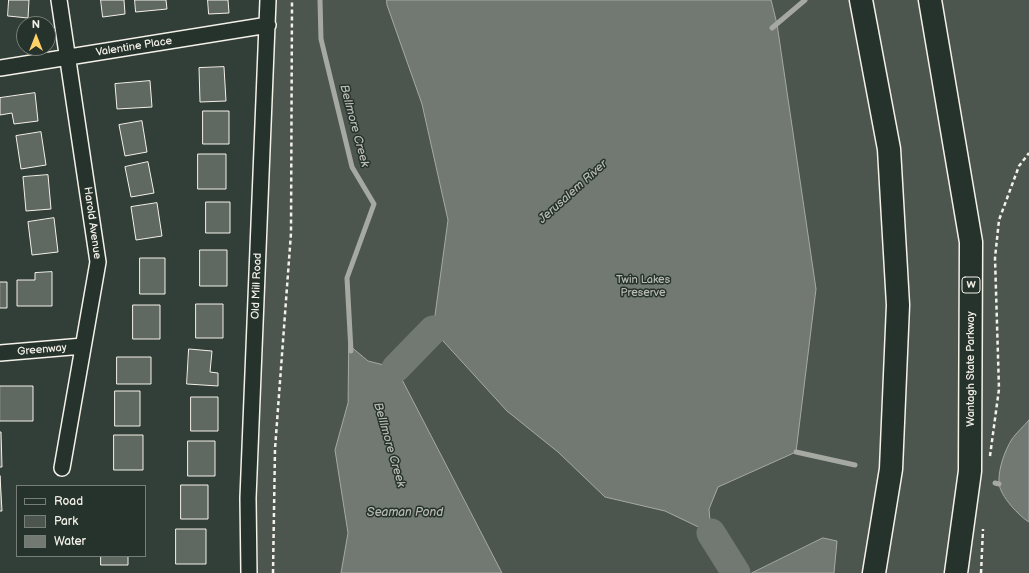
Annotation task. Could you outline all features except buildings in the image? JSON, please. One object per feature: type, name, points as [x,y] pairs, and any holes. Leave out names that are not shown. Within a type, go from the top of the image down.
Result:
[{"type":"highway","points":[[861,0],[889,149],[898,305],[891,469],[874,573]]},
{"type":"highway","name":"Wantagh State Parkway","points":[[930,0],[971,242],[970,471],[956,573]]},
{"type":"street","name":"Harold Avenue","points":[[60,0],[98,262],[62,468]]},
{"type":"street","name":"Old Mill Road","points":[[249,573],[248,498],[268,0]]},
{"type":"street","name":"Valentine Place","points":[[0,68],[268,25]]},
{"type":"street","name":"Greenway","points":[[0,353],[83,346]]},
{"type":"path","points":[[273,573],[275,449],[290,232],[292,0]]},
{"type":"path","points":[[990,460],[999,389],[995,258],[999,220],[1019,166],[1029,153]]},
{"type":"path","points":[[981,573],[983,523]]},
{"type":"green space","name":"Twin Lakes Preserve","points":[[275,0],[1029,0],[1029,573],[258,573],[257,500]]},
{"type":"water","points":[[387,0],[771,0],[777,24],[816,289],[796,452],[718,487],[709,509],[711,533],[665,511],[605,497],[558,452],[507,411],[433,330],[448,220],[422,104],[387,5]]},
{"type":"water","name":"Seaman Pond","points":[[349,345],[368,361],[396,368],[502,573],[341,573],[348,533],[335,450],[348,403]]},
{"type":"water","points":[[1029,420],[1029,522],[1015,510],[1006,499],[1000,488],[999,478],[1002,460],[1009,443]]},
{"type":"water","points":[[823,538],[837,541],[834,573],[752,573]]},
{"type":"waterway","name":"Bellmore Creek","points":[[320,0],[321,39],[352,167],[374,204],[347,278],[351,351]]},
{"type":"waterway","name":"Jerusalem River","points":[[772,28],[805,0]]},
{"type":"waterway","name":"Jerusalem River","points":[[393,372],[437,326]]},
{"type":"waterway","name":"Jerusalem River","points":[[396,368],[433,330]]},
{"type":"waterway","points":[[796,452],[855,465]]},
{"type":"waterway","points":[[995,483],[999,484]]},
{"type":"waterway","points":[[711,533],[736,573]]},
{"type":"water label","name":"Belllmore Creek","points":[[389,445]]}]
